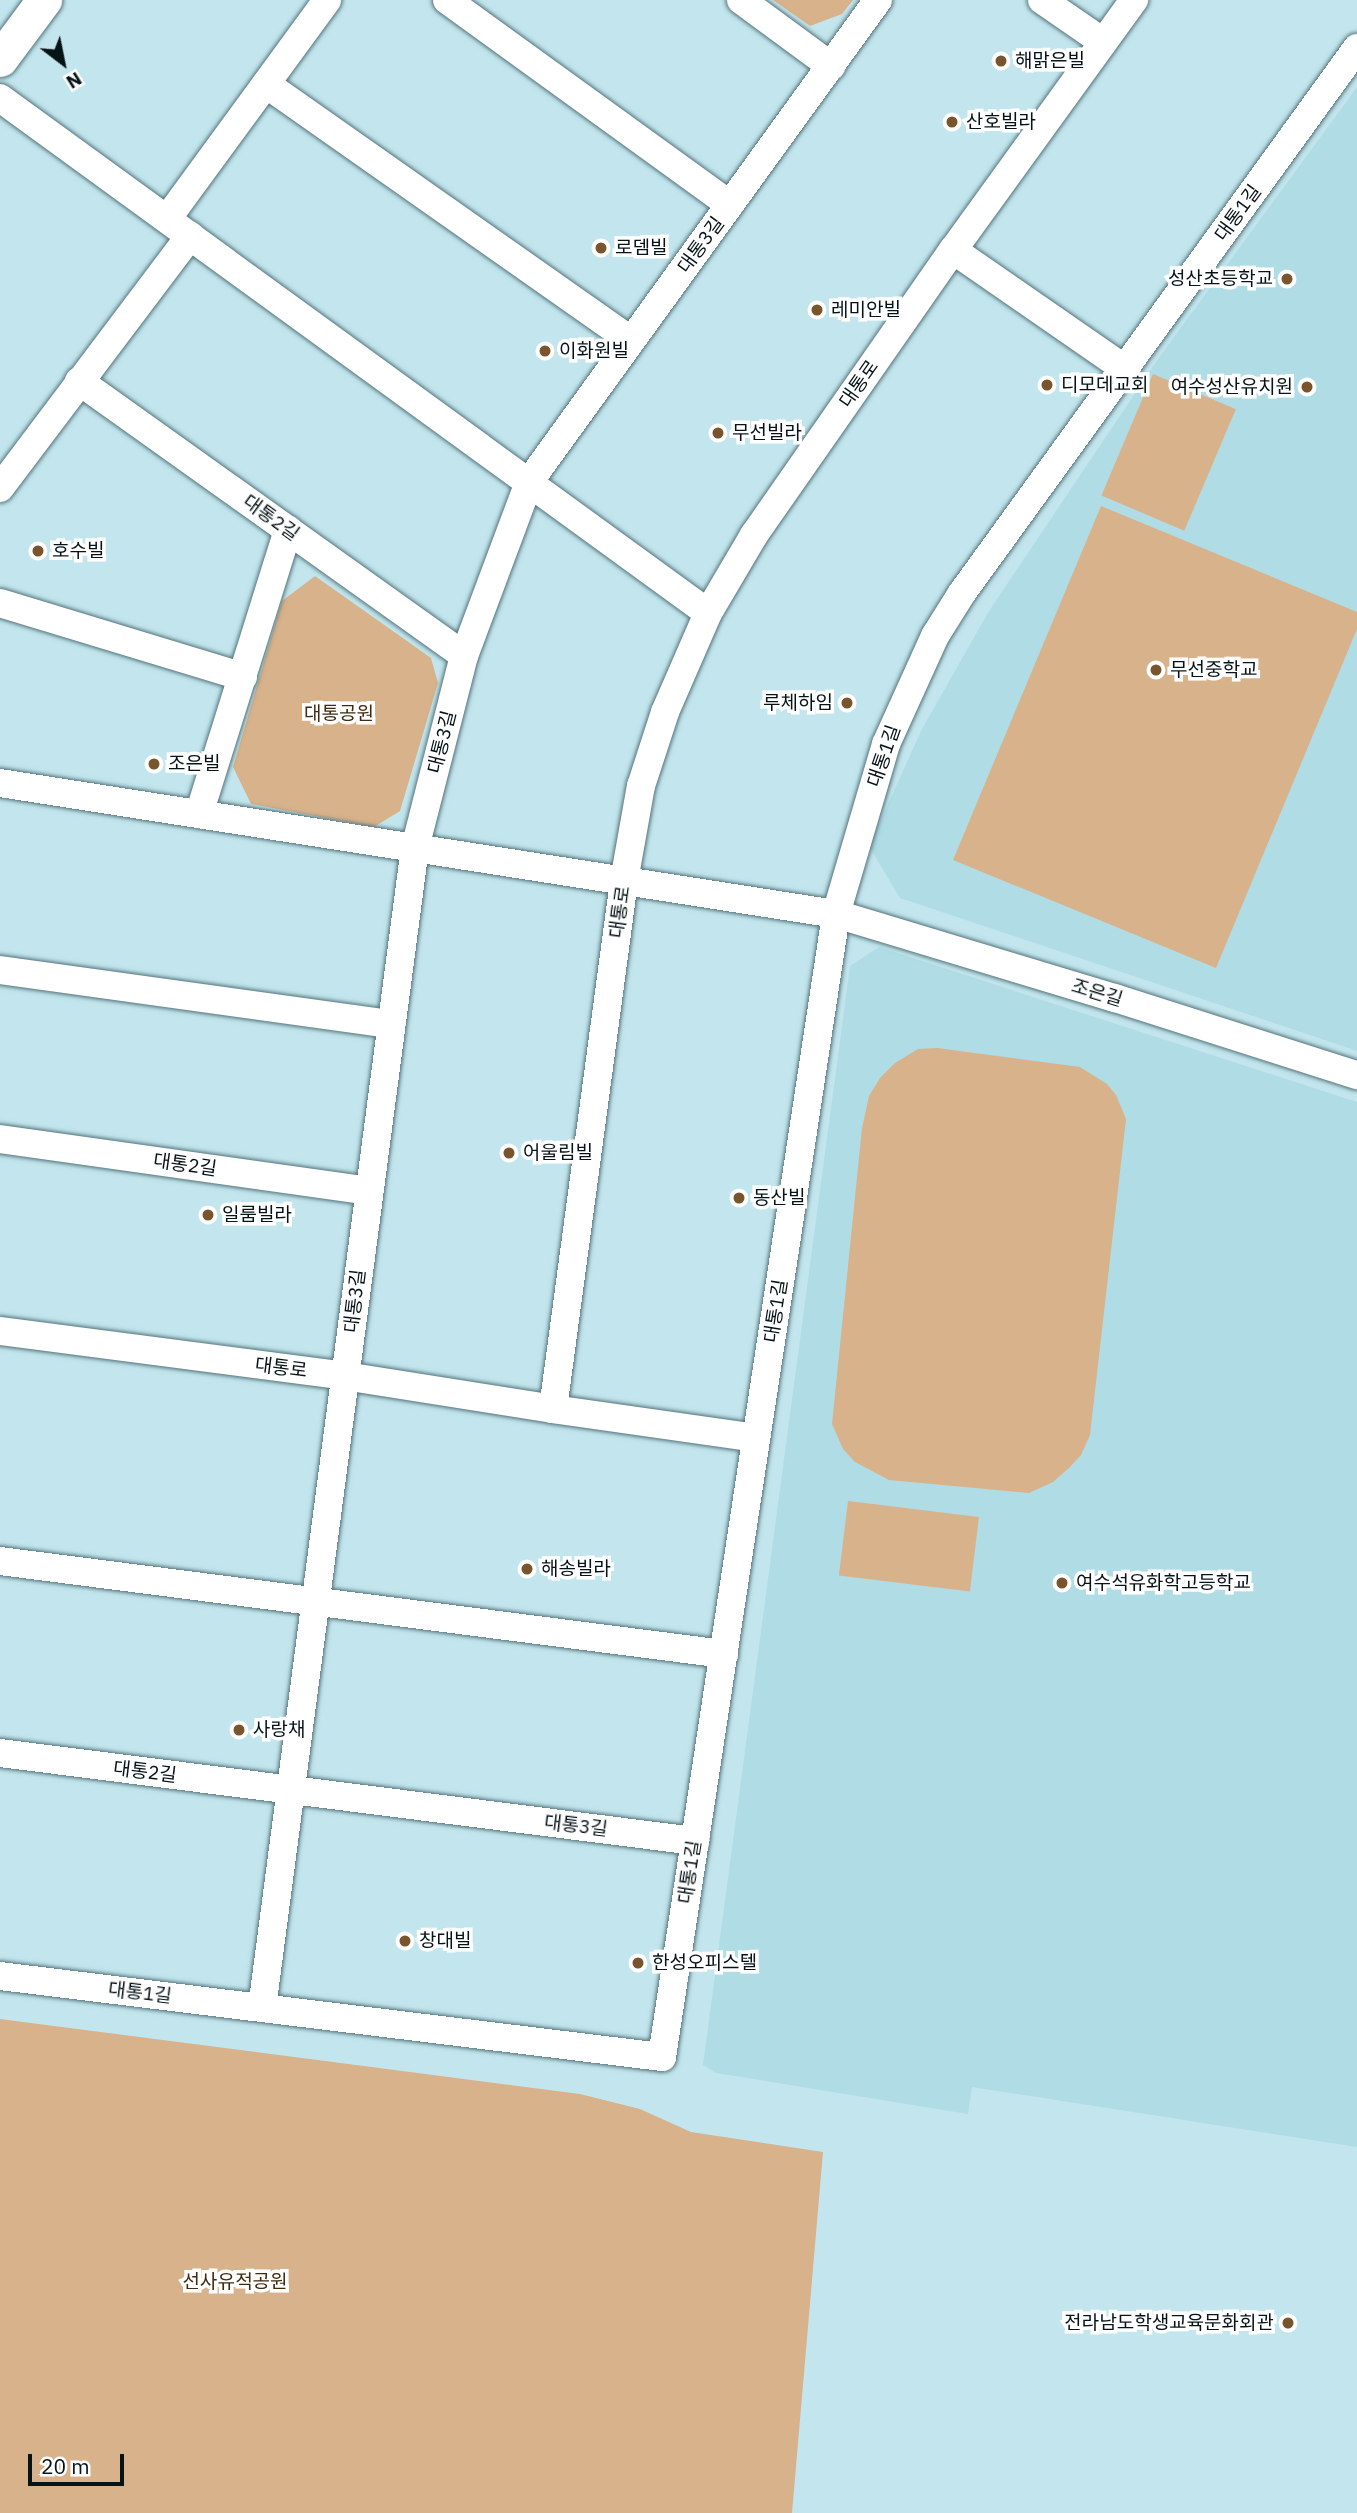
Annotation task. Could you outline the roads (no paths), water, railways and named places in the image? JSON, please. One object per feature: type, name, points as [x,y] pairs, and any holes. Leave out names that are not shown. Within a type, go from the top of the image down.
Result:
[{"type":"street","points":[[0,59],[44,0]]},
{"type":"street","points":[[167,219],[327,0]]},
{"type":"street","points":[[447,0],[730,205]]},
{"type":"street","points":[[741,0],[831,66]]},
{"type":"street","name":"대통3길","points":[[262,2008],[415,848],[464,656],[529,482],[878,0]]},
{"type":"street","points":[[1042,0],[1103,42]]},
{"type":"street","name":"대통로","points":[[0,1331],[345,1376],[553,1409],[624,881],[640,786],[652,749],[708,613],[754,536],[953,250],[1134,0]]},
{"type":"street","name":"대통1길","points":[[0,1976],[662,2057],[836,914],[886,744],[935,636],[970,582],[1357,48]]},
{"type":"street","points":[[266,84],[631,341]]},
{"type":"street","points":[[0,98],[708,613]]},
{"type":"street","points":[[0,488],[190,236]]},
{"type":"street","points":[[953,250],[1126,370]]},
{"type":"street","name":"대통2길","points":[[79,381],[464,656]]},
{"type":"street","points":[[199,814],[288,530]]},
{"type":"street","points":[[0,603],[243,677]]},
{"type":"street","points":[[0,783],[415,848]]},
{"type":"street","name":"조은길","points":[[415,848],[836,914],[1115,998],[1357,1076]]},
{"type":"street","points":[[0,970],[391,1024]]},
{"type":"street","name":"대통2길","points":[[0,1139],[369,1191]]},
{"type":"street","points":[[553,1409],[756,1438]]},
{"type":"street","points":[[0,1561],[723,1654]]},
{"type":"street","name":"대통2길","points":[[0,1753],[291,1791]]},
{"type":"street","name":"대통3길","points":[[291,1791],[695,1841]]},
{"type":"place","name":"해맑은빌","points":[[1001,61]]},
{"type":"place","name":"산호빌라","points":[[952,122]]},
{"type":"place","name":"로뎀빌","points":[[601,248]]},
{"type":"place","name":"성산초등학교","points":[[1287,279]]},
{"type":"place","name":"레미안빌","points":[[817,310]]},
{"type":"place","name":"이화원빌","points":[[545,351]]},
{"type":"place","name":"디모데교회","points":[[1047,385]]},
{"type":"place","name":"여수성산유치원","points":[[1307,387]]},
{"type":"place","name":"무선빌라","points":[[718,433]]},
{"type":"place","name":"호수빌","points":[[38,551]]},
{"type":"place","name":"무선중학교","points":[[1156,670]]},
{"type":"place","name":"루체하임","points":[[847,703]]},
{"type":"place","name":"조은빌","points":[[154,764]]},
{"type":"place","name":"어울림빌","points":[[509,1153]]},
{"type":"place","name":"동산빌","points":[[739,1198]]},
{"type":"place","name":"일룸빌라","points":[[208,1215]]},
{"type":"place","name":"해송빌라","points":[[527,1569]]},
{"type":"place","name":"여수석유화학고등학교","points":[[1062,1583]]},
{"type":"place","name":"사랑채","points":[[239,1730]]},
{"type":"place","name":"창대빌","points":[[405,1941]]},
{"type":"place","name":"한성오피스텔","points":[[638,1963]]},
{"type":"place","name":"전라남도학생교육문화회관","points":[[1288,2323]]},
{"type":"park label","name":"대통공원","points":[[339,714]]},
{"type":"park label","name":"선사유적공원","points":[[235,2282]]}]
